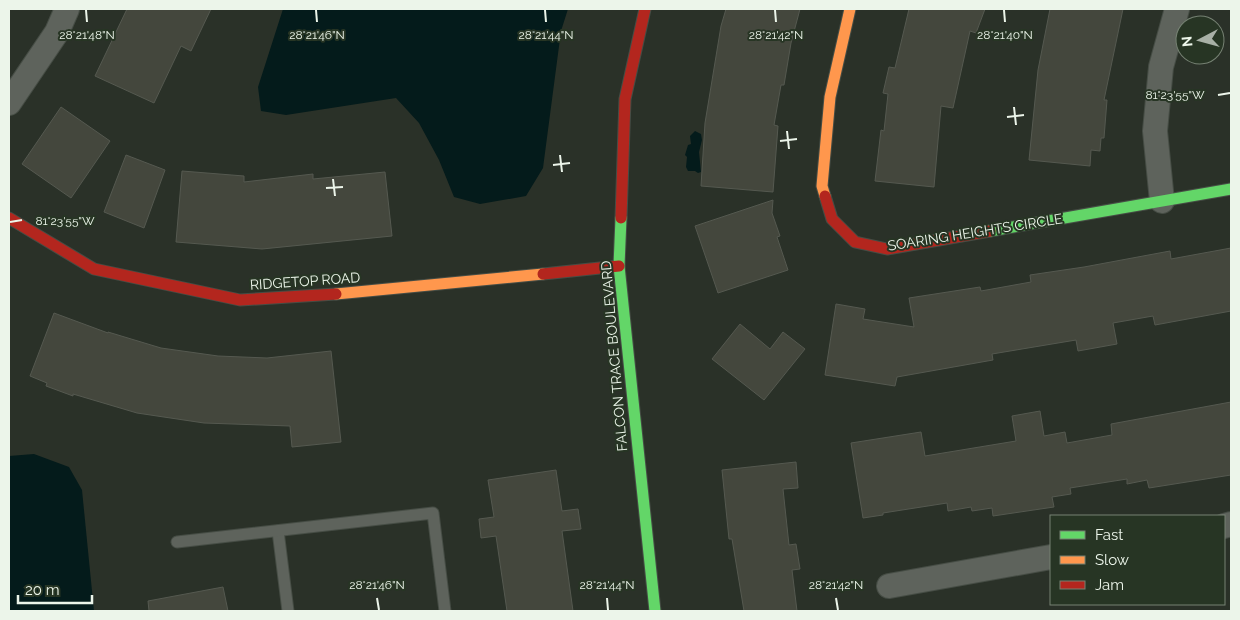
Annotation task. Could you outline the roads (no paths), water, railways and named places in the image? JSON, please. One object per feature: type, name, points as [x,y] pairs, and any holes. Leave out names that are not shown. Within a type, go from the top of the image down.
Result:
[{"type":"street","points":[[9,103],[57,32],[67,9]]},
{"type":"street","name":"FALCON TRACE BOULEVARD","points":[[644,9],[625,99],[619,266],[656,611]]},
{"type":"street","name":"SOARING HEIGHTS CIRCLE","points":[[850,9],[830,97],[822,186],[832,219],[855,242],[887,249],[1231,189]]},
{"type":"street","points":[[1162,201],[1156,124],[1161,67],[1177,9]]},
{"type":"street","name":"RIDGETOP ROAD","points":[[9,218],[94,269],[240,300],[376,291],[619,266]]},
{"type":"street","points":[[890,586],[1050,557]]},
{"type":"lane","points":[[177,542],[433,513],[445,611]]},
{"type":"lane","points":[[278,531],[288,611]]},
{"type":"water","points":[[283,9],[568,9],[561,31],[543,168],[526,196],[480,204],[454,197],[439,160],[419,123],[396,98],[286,115],[261,111],[258,87]]},
{"type":"water","points":[[695,131],[701,134],[702,140],[699,152],[701,172],[698,173],[688,171],[686,167],[687,157],[685,155],[688,145],[691,144],[690,136]]},
{"type":"water","points":[[34,454],[69,467],[82,490],[94,611],[9,611],[9,456]]}]
